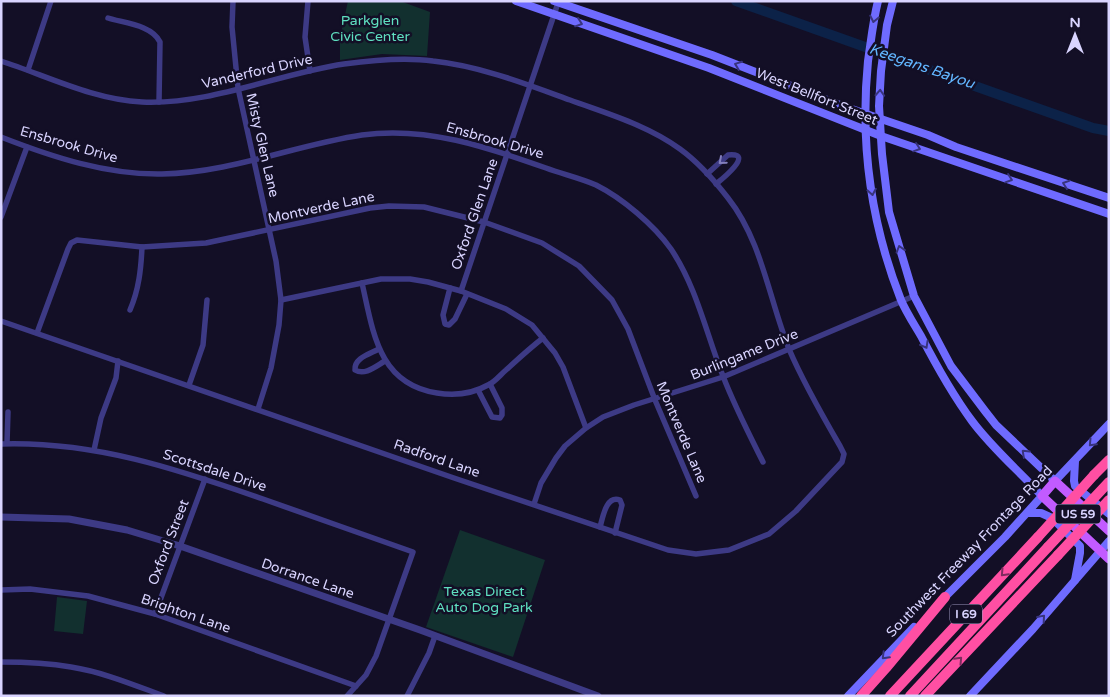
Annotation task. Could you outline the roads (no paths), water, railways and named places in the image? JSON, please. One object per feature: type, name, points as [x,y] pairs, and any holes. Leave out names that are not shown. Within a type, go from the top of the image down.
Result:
[{"type":"highway","name":"I 69","points":[[890,696],[1109,460]]},
{"type":"highway","name":"US 59","points":[[910,696],[1109,482]]},
{"type":"highway","name":"I 69","points":[[925,696],[1109,500]]},
{"type":"highway","points":[[861,696],[945,597]]},
{"type":"main road","name":"West Bellfort Street","points":[[516,1],[709,68],[881,136],[1109,214]]},
{"type":"main road","points":[[878,1],[871,37],[866,82],[865,130],[869,176],[881,236],[886,257],[902,302],[940,372],[974,423],[1042,496],[1109,559]]},
{"type":"main road","points":[[893,1],[882,68],[881,136],[889,212],[914,296],[951,366],[984,411],[996,425],[1109,532]]},
{"type":"main road","name":"West Bellfort Street","points":[[556,2],[667,40],[865,114],[1109,198]]},
{"type":"main road","points":[[664,52],[667,40]]},
{"type":"main road","points":[[786,97],[790,86]]},
{"type":"main road","points":[[982,170],[986,156]]},
{"type":"main road","points":[[881,236],[895,234]]},
{"type":"main road","points":[[940,372],[951,366]]},
{"type":"main road","name":"Southwest Freeway Frontage Road","points":[[848,696],[1028,513],[1055,481],[1109,424]]},
{"type":"main road","points":[[1075,461],[1075,486],[1109,514]]},
{"type":"main road","points":[[1028,513],[1041,514],[1052,518],[1080,546],[1074,582]]},
{"type":"main road","points":[[970,696],[1033,629],[1109,541]]},
{"type":"street","points":[[28,70],[51,1]]},
{"type":"street","name":"Misty Glen Lane","points":[[233,1],[232,27],[238,88],[269,230],[281,300],[279,325],[271,368],[258,409]]},
{"type":"street","points":[[308,1],[305,37],[310,72]]},
{"type":"street","name":"Oxford Glen Lane","points":[[461,291],[555,14],[556,2]]},
{"type":"street","points":[[108,18],[151,31],[157,36],[160,42],[159,102]]},
{"type":"street","name":"Vanderford Drive","points":[[1,61],[111,97],[141,102],[185,99],[342,64],[383,60],[433,61],[476,69],[530,86],[638,125],[681,150],[707,174],[737,210],[750,234],[789,349],[810,393],[844,454],[842,462]]},
{"type":"street","name":"Ensbrook Drive","points":[[1,137],[27,147],[100,168],[140,174],[184,173],[208,170],[254,158],[362,135],[400,132],[449,137],[507,154],[596,186],[639,214],[670,248],[693,289],[723,377],[763,462]]},
{"type":"street","points":[[1,217],[27,147]]},
{"type":"street","points":[[707,174],[728,155],[732,154],[736,157],[737,166],[716,184]]},
{"type":"street","name":"Montverde Lane","points":[[37,333],[70,246],[77,240],[142,247],[206,243],[370,208],[389,206],[424,207],[484,222],[542,243],[579,266],[612,300],[628,329],[655,400],[696,496]]},
{"type":"street","points":[[130,310],[136,295],[140,275],[142,247]]},
{"type":"street","points":[[281,300],[380,280],[410,279],[461,291],[506,309],[532,325],[563,367],[586,428]]},
{"type":"street","points":[[362,283],[374,336],[385,361],[403,380],[432,392],[449,395],[478,390],[490,384],[543,338]]},
{"type":"street","name":"Oxford Glen Lane","points":[[450,288],[443,315],[443,321],[449,325],[456,319],[467,294]]},
{"type":"street","name":"Burlingame Drive","points":[[534,504],[541,483],[565,446],[586,428],[617,411],[723,377],[914,296]]},
{"type":"street","points":[[189,385],[203,345],[207,300]]},
{"type":"street","name":"Radford Lane","points":[[1,321],[668,550],[696,554],[729,550],[769,534],[796,511],[842,462]]},
{"type":"street","points":[[379,349],[357,362],[356,370],[364,372],[385,361]]},
{"type":"street","points":[[94,450],[101,418],[116,378],[118,361]]},
{"type":"street","points":[[478,390],[492,417],[500,418],[502,408],[490,384]]},
{"type":"street","points":[[4,443],[8,412]]},
{"type":"street","name":"Scottsdale Drive","points":[[4,443],[94,450],[138,459],[205,479],[413,552],[389,620]]},
{"type":"street","name":"Oxford Street","points":[[155,614],[205,479]]},
{"type":"street","points":[[600,527],[608,504],[613,499],[620,500],[622,505],[615,532]]},
{"type":"street","name":"Dorrance Lane","points":[[1,517],[69,520],[127,530],[180,546],[598,696]]},
{"type":"street","name":"Brighton Lane","points":[[1,590],[30,589],[88,596],[155,614],[356,686]]},
{"type":"street","points":[[348,696],[366,675],[376,656],[389,620]]},
{"type":"street","points":[[407,696],[429,653],[435,636]]},
{"type":"street","points":[[1,662],[31,662],[73,667],[117,679],[164,696]]},
{"type":"waterway","name":"Keegans Bayou","points":[[736,1],[1093,128],[1109,131]]},
{"type":"park label","name":"Parkglen Civic Center","points":[[370,28]]},
{"type":"park label","name":"Texas Direct Auto Dog Park","points":[[484,600]]}]
